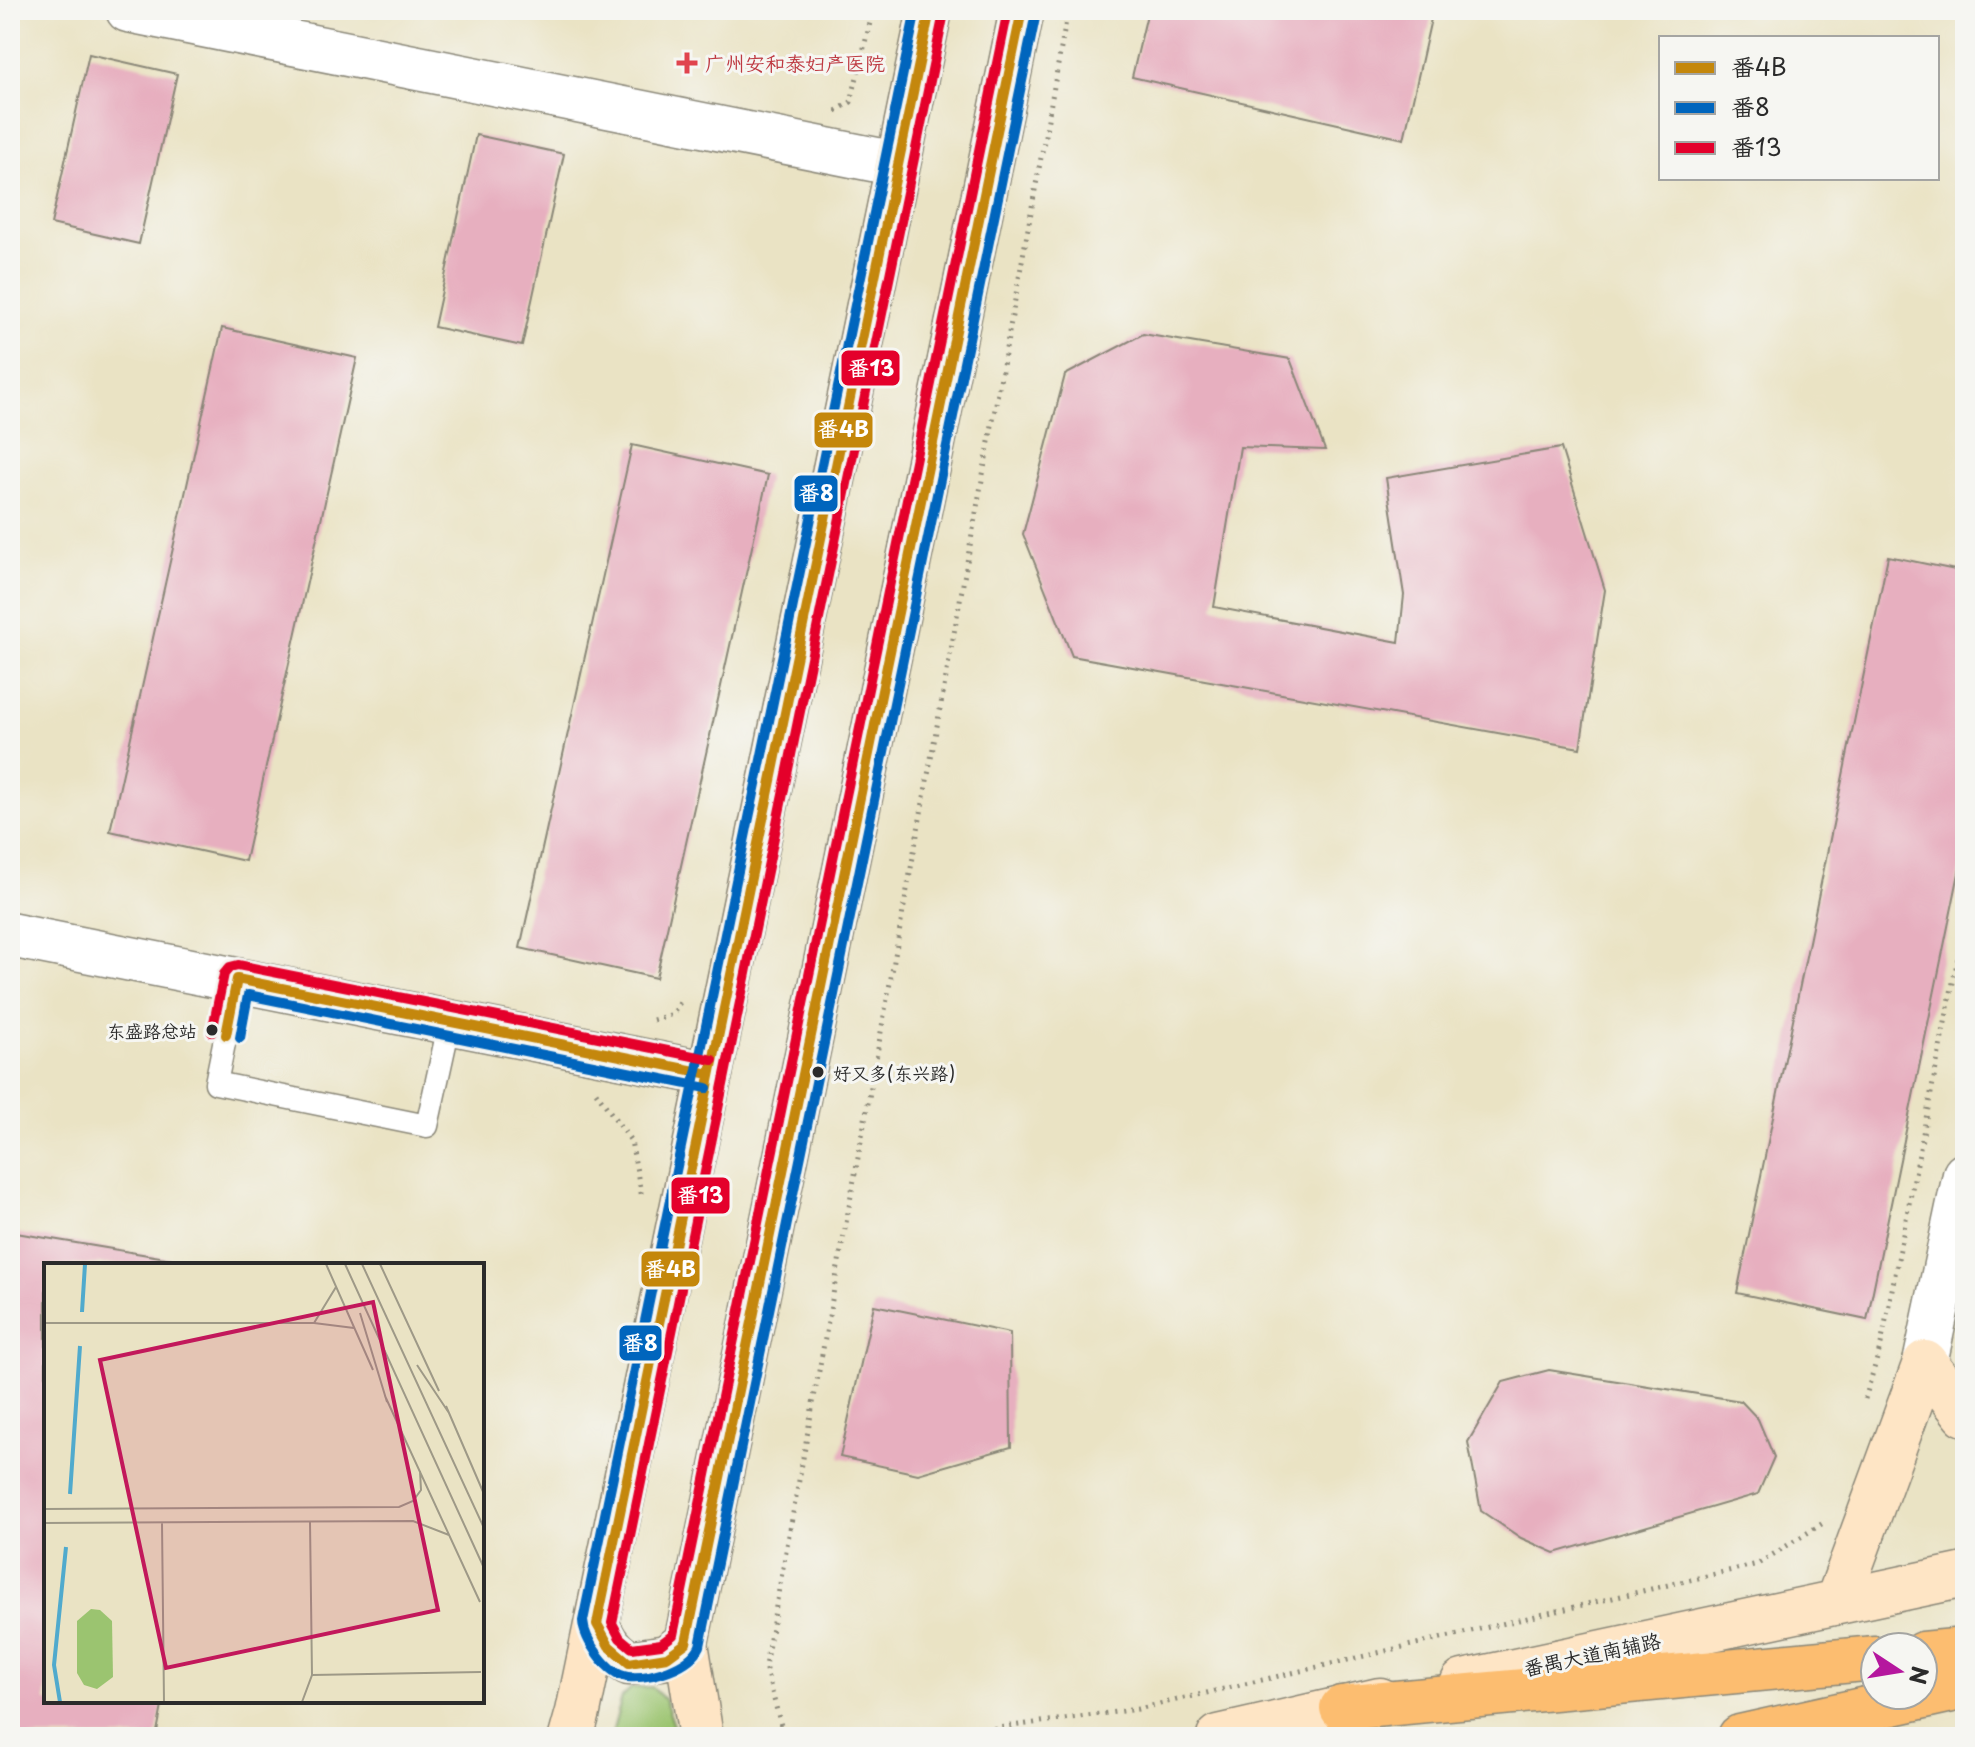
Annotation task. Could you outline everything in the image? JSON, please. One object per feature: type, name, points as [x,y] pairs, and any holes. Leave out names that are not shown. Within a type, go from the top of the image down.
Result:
[{"type":"highway","points":[[1939,1652],[1965,1650]]},
{"type":"highway","points":[[1342,1708],[1859,1660]]},
{"type":"highway","points":[[1740,1737],[1965,1687]]},
{"type":"main road","points":[[571,1737],[597,1624],[930,10]]},
{"type":"main road","points":[[701,1737],[686,1643],[1022,10]]},
{"type":"main road","points":[[1925,1363],[1965,1414]]},
{"type":"main road","points":[[1838,1600],[1925,1363]]},
{"type":"main road","name":"番禺大道南辅路","points":[[1219,1737],[1838,1600],[1965,1575]]},
{"type":"main road","points":[[597,1624],[604,1641],[616,1655],[629,1663],[667,1657],[686,1643]]},
{"type":"street","points":[[114,13],[897,164]]},
{"type":"street","points":[[10,935],[710,1074]]},
{"type":"street","points":[[1925,1363],[1965,1175]]},
{"type":"lane","points":[[237,979],[216,1083],[295,1100],[427,1126],[450,1021]]},
{"type":"path","points":[[70,10],[114,13]]},
{"type":"path","points":[[798,1737],[783,1733],[765,1666],[1068,10]]},
{"type":"path","points":[[1864,1403],[1881,1345],[1965,922]]},
{"type":"path","points":[[646,1023],[673,1014],[689,988]]},
{"type":"path","points":[[587,1081],[631,1141],[644,1208]]},
{"type":"path","points":[[930,1737],[1138,1709],[1758,1564],[1831,1518]]},
{"type":"green space","points":[[652,1687],[665,1700],[678,1737],[611,1737],[622,1697],[631,1688]]},
{"type":"building","points":[[1148,10],[1433,10],[1404,139],[1132,77]]},
{"type":"building","points":[[89,54],[177,74],[139,244],[51,224]]},
{"type":"building","points":[[476,135],[564,154],[522,346],[434,327]]},
{"type":"building","points":[[222,328],[357,358],[245,861],[110,831]]},
{"type":"building","points":[[1143,334],[1290,359],[1325,450],[1240,447],[1214,607],[1399,642],[1404,595],[1386,478],[1561,448],[1605,590],[1580,748],[1072,656],[1023,534],[1065,375]]},
{"type":"building","points":[[632,445],[768,475],[656,978],[520,948]]},
{"type":"building","points":[[1888,556],[1965,572],[1965,844],[1867,1320],[1737,1293]]},
{"type":"building","points":[[10,1232],[196,1263],[44,1263],[44,1703],[163,1703],[156,1737],[10,1737]]},
{"type":"building","points":[[874,1305],[1010,1333],[1011,1447],[918,1474],[840,1457]]},
{"type":"building","points":[[1549,1370],[1741,1401],[1758,1419],[1774,1457],[1758,1494],[1555,1553],[1521,1538],[1481,1511],[1468,1442],[1503,1382]]},
{"type":"transit line","name":"番8","points":[[916,10],[583,1621],[598,1655],[613,1670],[628,1677],[648,1676],[679,1666],[700,1646],[1036,13]]},
{"type":"transit line","name":"番4B","points":[[930,10],[597,1624],[609,1646],[629,1663],[667,1657],[686,1643],[1022,10]]},
{"type":"transit line","name":"番13","points":[[944,13],[612,1623],[620,1638],[632,1648],[661,1644],[673,1635],[1008,10]]},
{"type":"transit line","name":"番13","points":[[212,1032],[224,974],[230,967],[238,965],[713,1060]]},
{"type":"transit line","name":"番4B","points":[[226,1035],[237,979],[710,1074]]},
{"type":"transit line","name":"番8","points":[[240,1038],[248,995],[707,1088]]},
{"type":"place","name":"广州安和泰妇产医院","points":[[687,63]]},
{"type":"place","name":"东盛路总站","points":[[212,1030]]},
{"type":"place","name":"好又多(东兴路)","points":[[818,1072]]}]
